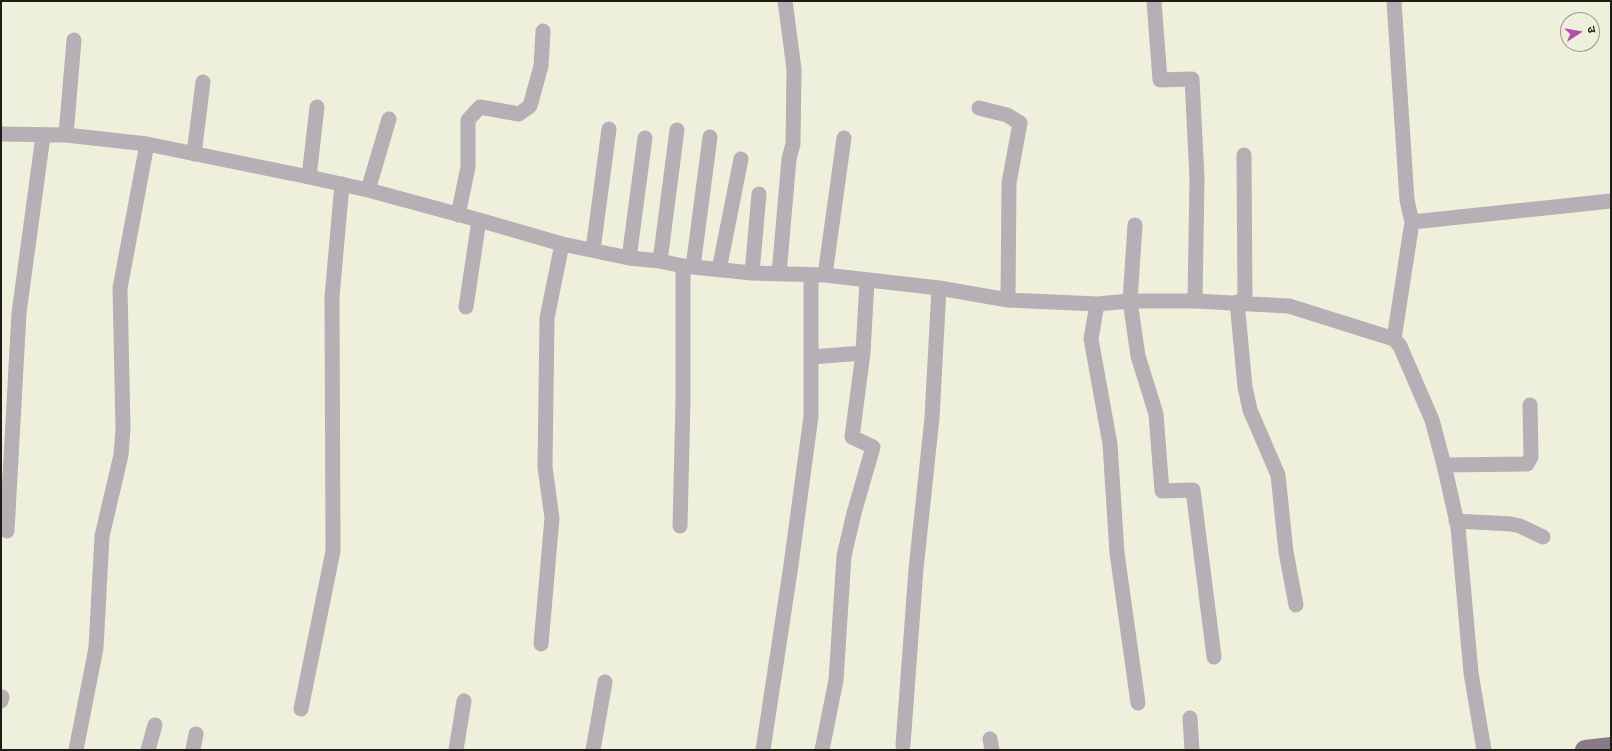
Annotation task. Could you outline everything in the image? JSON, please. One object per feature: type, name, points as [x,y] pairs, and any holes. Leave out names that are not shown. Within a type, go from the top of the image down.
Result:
[{"type":"main road","points":[[1585,750],[1611,747]]},
{"type":"street","points":[[779,274],[790,159],[793,144],[794,69],[786,1]]},
{"type":"street","points":[[1154,1],[1160,80],[1192,79],[1197,183],[1195,301]]},
{"type":"street","points":[[1394,1],[1407,200],[1412,222],[1394,339]]},
{"type":"street","points":[[458,215],[468,167],[468,120],[480,107],[519,114],[530,106],[541,66],[543,31]]},
{"type":"street","points":[[66,135],[74,40]]},
{"type":"street","points":[[194,154],[203,82]]},
{"type":"street","points":[[309,177],[317,107]]},
{"type":"street","points":[[979,108],[1007,115],[1020,123],[1009,183],[1008,300]]},
{"type":"street","points":[[368,190],[390,119]]},
{"type":"street","points":[[593,250],[609,129]]},
{"type":"street","points":[[660,261],[677,130]]},
{"type":"street","points":[[1,134],[42,136],[66,135],[147,144],[368,190],[562,244],[630,258],[660,261],[688,267],[752,273],[818,275],[867,280],[939,288],[1008,300],[1097,304],[1130,301],[1195,301],[1289,306],[1394,339],[1400,346],[1432,420],[1444,465],[1456,521],[1471,673],[1484,750]]},
{"type":"street","points":[[7,531],[19,312],[42,136]]},
{"type":"street","points":[[680,526],[688,267],[710,137]]},
{"type":"street","points":[[630,258],[645,138]]},
{"type":"street","points":[[763,750],[791,565],[811,416],[811,357],[818,275],[844,138]]},
{"type":"street","points":[[76,750],[96,648],[102,536],[121,455],[120,288],[147,144]]},
{"type":"street","points":[[1244,155],[1241,303],[1245,387],[1250,410],[1278,475],[1286,552],[1296,605]]},
{"type":"street","points":[[719,270],[741,159]]},
{"type":"street","points":[[301,709],[333,551],[332,297],[342,184]]},
{"type":"street","points":[[752,273],[759,194]]},
{"type":"street","points":[[1412,222],[1611,201]]},
{"type":"street","points":[[466,307],[479,220]]},
{"type":"street","points":[[1134,225],[1130,301],[1138,356],[1156,414],[1162,491],[1193,490],[1214,657]]},
{"type":"street","points":[[541,644],[552,524],[545,467],[547,318],[562,244]]},
{"type":"street","points":[[822,750],[836,680],[844,556],[854,513],[873,447],[852,437],[863,353],[867,280]]},
{"type":"street","points":[[903,745],[916,569],[932,418],[939,288]]},
{"type":"street","points":[[1097,304],[1091,339],[1110,444],[1117,553],[1138,703]]},
{"type":"street","points":[[811,357],[863,353]]},
{"type":"street","points":[[1444,465],[1527,464],[1531,457],[1530,405]]},
{"type":"street","points":[[1456,521],[1511,524],[1520,526],[1543,537]]},
{"type":"street","points":[[593,750],[606,682]]},
{"type":"street","points":[[456,750],[464,701]]},
{"type":"street","points":[[1190,718],[1192,750]]},
{"type":"street","points":[[148,750],[155,725]]},
{"type":"street","points":[[192,750],[196,734]]}]
